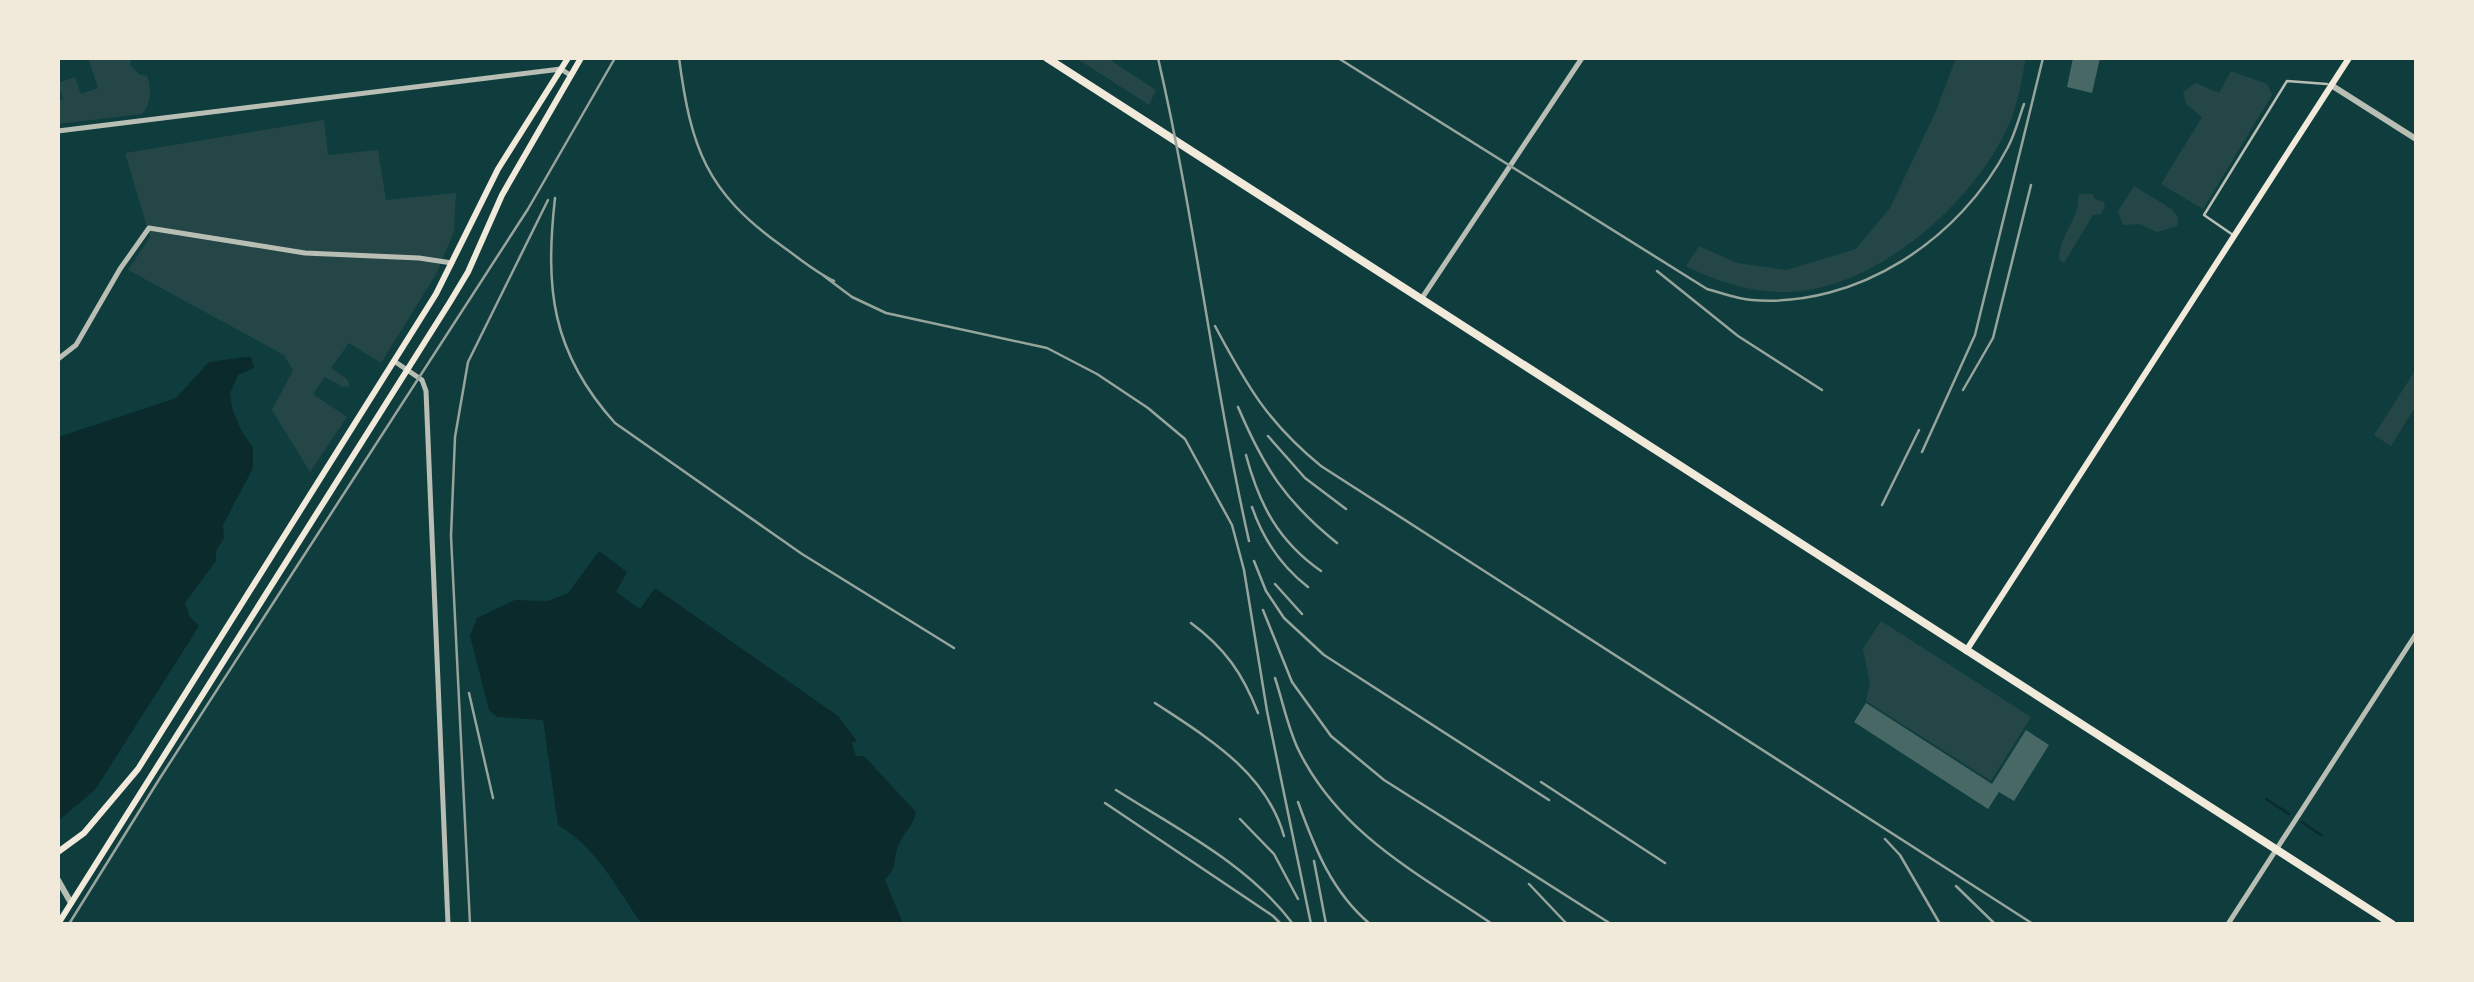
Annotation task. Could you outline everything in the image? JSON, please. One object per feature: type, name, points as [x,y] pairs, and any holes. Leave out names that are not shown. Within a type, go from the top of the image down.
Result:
[{"type":"main road","points":[[58,852],[84,832],[138,769],[394,361],[453,263],[498,169],[568,58]]},
{"type":"main road","points":[[58,924],[468,272],[502,195],[580,58]]},
{"type":"main road","points":[[1046,58],[2392,924]]},
{"type":"main road","points":[[1966,651],[2349,58]]},
{"type":"street","points":[[1422,298],[1582,58]]},
{"type":"street","points":[[58,131],[560,69],[570,75]]},
{"type":"street","points":[[2331,85],[2416,140]]},
{"type":"street","points":[[58,359],[76,345],[149,228],[305,253],[453,263]]},
{"type":"street","points":[[394,361],[422,380],[426,391],[448,924]]},
{"type":"street","points":[[2228,924],[2416,634]]},
{"type":"street","points":[[58,880],[71,903]]},
{"type":"lane","points":[[2234,236],[2204,215],[2288,81],[2331,85]]},
{"type":"shaded area","points":[[88,58],[131,58],[130,65],[147,76],[150,86],[149,101],[142,114],[58,124],[58,101],[63,99],[58,83],[75,77],[81,94],[98,88]]},
{"type":"shaded area","points":[[1076,58],[1107,58],[1156,90],[1149,105]]},
{"type":"shaded area","points":[[1956,58],[2026,58],[2014,110],[1997,148],[1949,209],[1919,236],[1886,260],[1815,289],[1755,290],[1686,266],[1699,246],[1737,263],[1787,270],[1856,249],[1890,208],[1936,111]]},
{"type":"shaded area","points":[[2231,71],[2267,84],[2272,95],[2203,209],[2161,184],[2202,117],[2186,104],[2183,92],[2196,83],[2219,93]]},
{"type":"shaded area","points":[[324,120],[328,155],[378,150],[386,200],[456,193],[454,232],[436,274],[381,363],[349,343],[331,368],[347,379],[350,386],[343,387],[325,377],[313,394],[347,417],[310,472],[272,410],[293,370],[284,355],[128,270],[150,237],[125,153]]},
{"type":"shaded area","points":[[2134,186],[2173,210],[2177,226],[2157,232],[2139,224],[2123,225],[2118,211]]},
{"type":"shaded area","points":[[2079,194],[2092,194],[2105,207],[2101,214],[2093,215],[2064,263],[2059,260],[2061,246],[2077,210]]},
{"type":"shaded area","points":[[251,357],[254,368],[238,375],[230,393],[241,430],[253,448],[253,468],[223,525],[224,538],[216,551],[216,561],[185,603],[190,617],[199,626],[95,790],[58,821],[58,437],[176,398],[209,362]]},
{"type":"shaded area","points":[[2416,369],[2416,406],[2391,446],[2374,435]]},
{"type":"shaded area","points":[[599,551],[627,572],[616,592],[640,609],[655,588],[838,716],[857,741],[852,743],[856,756],[864,756],[916,812],[885,880],[903,924],[642,924],[595,857],[558,825],[543,720],[497,717],[489,710],[470,636],[477,618],[515,600],[548,601],[568,593]]},
{"type":"shaded area","points":[[1881,621],[2031,717],[1991,781],[1866,701],[1870,683],[1863,649]]},
{"type":"building","points":[[2073,58],[2100,58],[2092,93],[2067,87]]},
{"type":"building","points":[[1866,703],[1992,784],[2026,730],[2049,745],[2014,801],[1999,792],[1988,809],[1854,722]]},
{"type":"waterway","points":[[2266,799],[2289,814]]},
{"type":"waterway","points":[[2302,822],[2321,835]]},
{"type":"railway","points":[[69,924],[528,209],[615,58]]},
{"type":"railway","points":[[679,58],[689,118],[706,166],[719,187],[756,226],[834,281]]},
{"type":"railway","points":[[1158,58],[1249,541]]},
{"type":"railway","points":[[1338,58],[1707,289],[1752,300],[1791,300],[1830,293],[1866,280],[1934,238],[1988,181],[2010,142],[2024,104]]},
{"type":"railway","points":[[1922,452],[1975,335],[2043,58]]},
{"type":"railway","points":[[1963,390],[1993,338],[2031,185]]},
{"type":"railway","points":[[555,198],[551,261],[557,318],[577,371],[615,423],[802,554],[954,648]]},
{"type":"railway","points":[[470,924],[451,536],[455,437],[468,362],[548,200]]},
{"type":"railway","points":[[1657,271],[1738,336],[1822,390]]},
{"type":"railway","points":[[824,276],[852,297],[886,313],[1047,348],[1097,374],[1185,439],[1232,525],[1244,570],[1267,711],[1311,924]]},
{"type":"railway","points":[[1215,326],[1260,402],[1321,466],[2033,924]]},
{"type":"railway","points":[[1238,407],[1278,482],[1303,513],[1337,543]]},
{"type":"railway","points":[[1882,505],[1919,430]]},
{"type":"railway","points":[[1268,436],[1305,478],[1346,509]]},
{"type":"railway","points":[[1246,455],[1272,520],[1293,547],[1321,571]]},
{"type":"railway","points":[[1252,507],[1274,551],[1308,587]]},
{"type":"railway","points":[[1254,561],[1266,591],[1284,618],[1324,655],[1549,800]]},
{"type":"railway","points":[[1275,584],[1302,614]]},
{"type":"railway","points":[[1263,610],[1292,682],[1331,736],[1384,780],[1611,924]]},
{"type":"railway","points":[[1191,623],[1232,663],[1258,713]]},
{"type":"railway","points":[[1275,678],[1299,751],[1336,806],[1384,850],[1492,924]]},
{"type":"railway","points":[[469,693],[493,798]]},
{"type":"railway","points":[[1155,703],[1214,744],[1249,775],[1264,793],[1284,836]]},
{"type":"railway","points":[[1541,782],[1665,863]]},
{"type":"railway","points":[[1116,790],[1234,866],[1293,924]]},
{"type":"railway","points":[[1298,802],[1335,884],[1370,924]]},
{"type":"railway","points":[[1105,803],[1281,924]]},
{"type":"railway","points":[[1240,819],[1274,854],[1298,899]]},
{"type":"railway","points":[[1885,839],[1900,855],[1940,924]]},
{"type":"railway","points":[[1314,861],[1326,924]]},
{"type":"railway","points":[[1529,884],[1567,924]]},
{"type":"railway","points":[[1956,886],[1995,924]]}]
